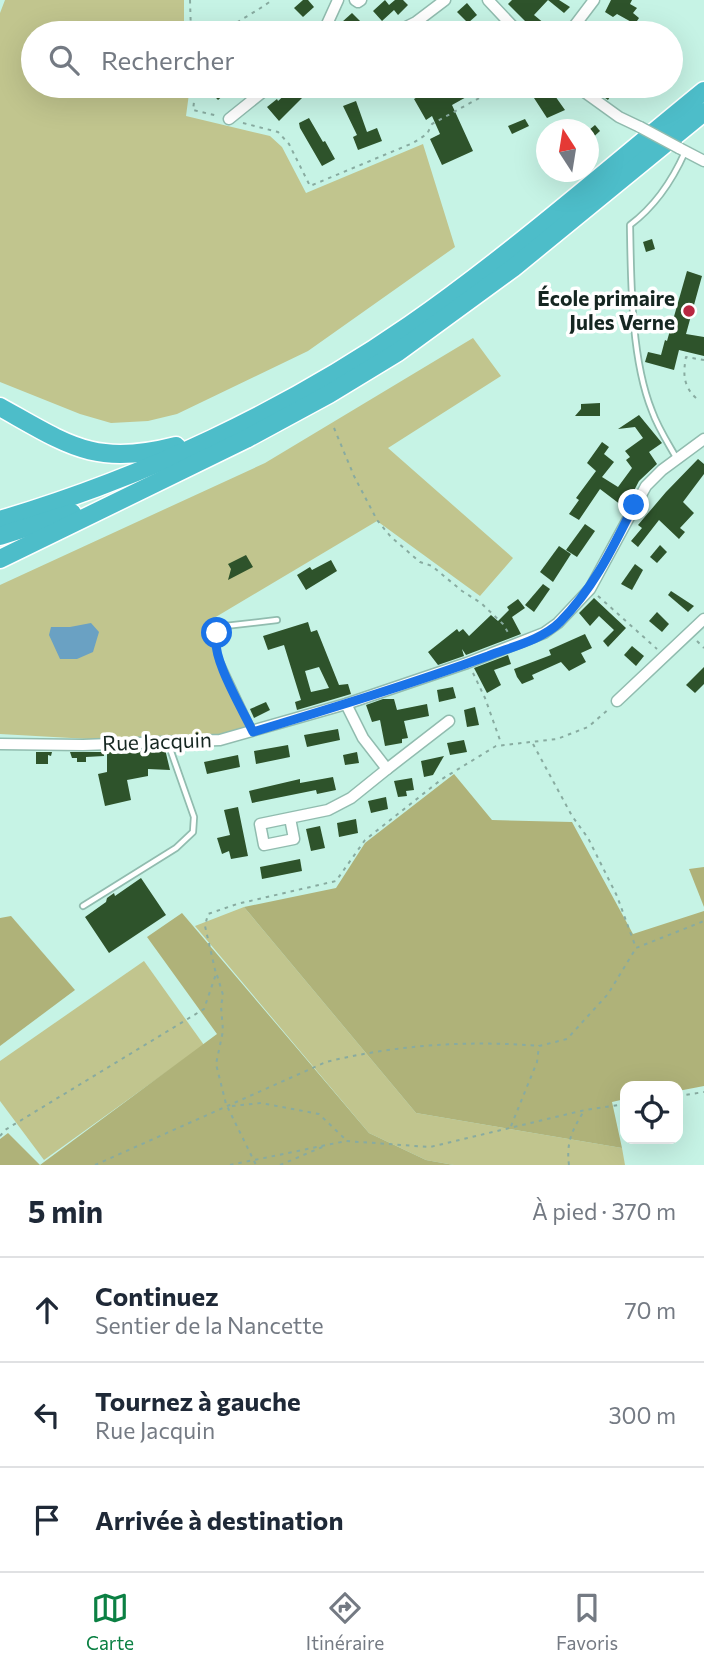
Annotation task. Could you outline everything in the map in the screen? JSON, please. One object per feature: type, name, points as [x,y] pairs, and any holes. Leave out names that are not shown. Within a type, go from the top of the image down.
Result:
[{"type":"highway","points":[[0,520],[122,478],[242,424],[356,360],[444,301],[500,258],[704,91]]},
{"type":"highway","points":[[0,559],[279,422],[398,352],[513,268],[704,112]]},
{"type":"highway","points":[[0,407],[51,436],[79,448],[117,455],[159,450],[242,424]]},
{"type":"highway","points":[[0,536],[79,510],[170,475]]},
{"type":"street","points":[[328,21],[338,0]]},
{"type":"street","points":[[355,0],[361,0]]},
{"type":"street","points":[[417,21],[445,0]]},
{"type":"street","points":[[488,0],[508,21]]},
{"type":"street","points":[[578,21],[594,0]]},
{"type":"street","points":[[229,119],[255,98]]},
{"type":"street","points":[[593,98],[619,117],[704,161]]},
{"type":"street","name":"Rue Jacquin","points":[[0,744],[83,745],[220,740],[346,704],[467,663],[544,633],[558,623],[590,589],[646,486],[704,439]]},
{"type":"street","points":[[617,701],[704,619]]},
{"type":"street","points":[[346,704],[363,738],[387,769]]},
{"type":"street","points":[[290,818],[328,810],[351,798],[449,721]]},
{"type":"lane","points":[[678,460],[651,409],[640,372],[631,225],[674,176],[682,150]]},
{"type":"lane","points":[[253,732],[218,657],[214,641],[217,633],[225,626],[277,620]]},
{"type":"lane","points":[[83,906],[176,848],[193,832],[194,817],[168,742]]},
{"type":"path","points":[[190,0],[191,21]]},
{"type":"path","points":[[241,21],[272,0]]},
{"type":"path","points":[[194,98],[193,110],[278,132],[289,144],[310,186],[414,143],[427,134],[432,124],[479,98]]},
{"type":"path","points":[[696,398],[687,390],[683,372],[686,357],[704,360]]},
{"type":"path","points":[[334,428],[354,476],[377,520],[391,537],[420,562],[432,566],[481,603],[503,624],[515,645]]},
{"type":"path","points":[[590,589],[665,656]]},
{"type":"path","points":[[467,663],[485,698],[502,745]]},
{"type":"path","points":[[256,1165],[228,1106],[216,1064],[223,1031],[223,995],[205,926],[208,914],[237,904],[336,881],[365,841],[442,779],[496,746],[557,739],[588,727],[617,701]]},
{"type":"path","points":[[532,743],[594,850],[617,896],[636,948]]},
{"type":"path","points":[[95,1165],[326,1062],[361,1054],[446,1044],[539,1046],[567,1039],[607,994],[636,948],[704,921]]},
{"type":"path","points":[[0,1136],[5,1130],[204,1010],[216,974]]},
{"type":"path","points":[[511,1127],[537,1062],[539,1046]]},
{"type":"path","points":[[683,1095],[704,1092]]},
{"type":"path","points":[[228,1106],[261,1103],[319,1114],[346,1141]]},
{"type":"path","points":[[230,1165],[346,1141],[430,1147],[585,1110],[620,1105]]},
{"type":"path","points":[[569,1165],[567,1149],[572,1130],[585,1110]]},
{"type":"path","points":[[280,1165],[331,1144]]},
{"type":"green space","points":[[5,0],[184,0],[184,21],[21,21],[21,98],[188,98],[186,116],[270,136],[282,147],[306,193],[423,144],[455,247],[308,351],[177,414],[148,421],[111,423],[80,414],[0,382],[0,13]]},
{"type":"green space","points":[[473,338],[501,376],[388,448],[513,558],[480,596],[377,521],[204,624],[255,732],[107,740],[0,734],[0,585],[265,463]]},
{"type":"green space","points":[[454,774],[492,820],[572,822],[633,934],[704,911],[704,1086],[683,1090],[683,1081],[620,1081],[620,1100],[612,1102],[622,1148],[416,1113],[244,907],[336,888],[365,843]]},
{"type":"green space","points":[[704,867],[704,907],[689,869]]},
{"type":"green space","points":[[244,907],[416,1113],[622,1148],[625,1165],[454,1165],[426,1160],[369,1133],[195,926]]},
{"type":"green space","points":[[182,913],[369,1133],[426,1160],[454,1165],[40,1165],[217,1034],[147,937]]},
{"type":"green space","points":[[11,916],[75,990],[0,1046],[0,918]]},
{"type":"green space","points":[[144,961],[204,1045],[44,1160],[0,1101],[0,1061]]},
{"type":"green space","points":[[8,1133],[40,1165],[0,1165],[0,1139]]},
{"type":"water","points":[[91,623],[99,632],[93,652],[77,659],[60,659],[49,635],[51,627]]},
{"type":"building","points":[[303,0],[308,0],[314,7],[303,17],[294,8]]},
{"type":"building","points":[[385,0],[389,5],[395,0],[403,0],[408,5],[398,15],[394,10],[382,21],[373,11]]},
{"type":"building","points":[[512,0],[548,0],[534,15],[541,21],[525,21],[508,4]]},
{"type":"building","points":[[548,0],[559,0],[570,7],[564,13]]},
{"type":"building","points":[[611,0],[632,0],[630,4],[637,8],[633,13],[639,18],[637,21],[630,21],[617,14],[613,17],[605,12]]},
{"type":"building","points":[[467,3],[477,15],[466,21],[457,12]]},
{"type":"building","points":[[352,13],[360,21],[343,21]]},
{"type":"building","points":[[281,98],[302,98],[279,121],[267,107],[277,99],[278,101]]},
{"type":"building","points":[[465,98],[452,105],[473,151],[442,165],[430,139],[440,134],[432,116],[426,120],[414,99]]},
{"type":"building","points":[[534,98],[556,98],[565,110],[547,118]]},
{"type":"building","points":[[356,101],[367,132],[377,128],[382,141],[358,150],[353,137],[357,135],[343,106]]},
{"type":"building","points":[[309,118],[335,159],[322,166],[300,128],[299,123]]},
{"type":"building","points":[[525,119],[529,126],[512,134],[508,126]]},
{"type":"building","points":[[652,239],[655,249],[646,252],[643,242]]},
{"type":"building","name":"École primaire Jules Verne","points":[[687,271],[702,276],[686,334],[704,337],[704,356],[679,350],[674,370],[645,362],[648,352],[661,355]]},
{"type":"building","points":[[600,403],[600,416],[575,416],[581,409],[581,404]]},
{"type":"building","points":[[639,415],[662,443],[649,452],[657,464],[639,481],[625,508],[600,489],[579,520],[569,514],[579,500],[576,498],[596,471],[587,463],[602,442],[609,447],[604,454],[614,462],[602,477],[618,487],[632,468],[626,460],[630,457],[625,451],[643,438],[635,427],[618,429]]},
{"type":"building","points":[[698,459],[704,464],[704,474],[683,502],[694,513],[680,528],[685,532],[679,539],[659,520],[638,547],[631,541],[642,528],[638,525]]},
{"type":"building","points":[[585,524],[595,531],[577,557],[566,550]]},
{"type":"building","points":[[660,545],[667,552],[657,563],[650,557]]},
{"type":"building","points":[[559,546],[571,554],[553,582],[540,572]]},
{"type":"building","points":[[246,555],[253,567],[228,580],[231,569],[228,564]]},
{"type":"building","points":[[331,560],[337,571],[306,590],[297,575]]},
{"type":"building","points":[[635,564],[643,570],[632,590],[621,584]]},
{"type":"building","points":[[543,584],[550,589],[534,612],[525,605]]},
{"type":"building","points":[[671,591],[694,606],[688,612],[668,595]]},
{"type":"building","points":[[594,598],[626,628],[608,647],[603,641],[614,630],[599,616],[590,626],[579,613]]},
{"type":"building","points":[[518,599],[525,608],[512,617],[521,634],[466,655],[462,649],[464,656],[438,665],[428,652],[457,629],[459,632],[463,629],[469,636],[491,615],[498,621],[509,610],[507,607]]},
{"type":"building","points":[[657,612],[669,624],[662,632],[649,621]]},
{"type":"building","points":[[308,622],[311,632],[317,630],[339,685],[348,684],[351,694],[297,710],[295,702],[301,700],[284,645],[268,650],[263,636]],"holes":[[[319,667],[329,688],[311,692],[305,671]]]},
{"type":"building","points":[[585,634],[592,648],[581,653],[586,662],[569,671],[561,662],[532,675],[534,679],[522,684],[517,677],[514,669],[551,655],[549,650]]},
{"type":"building","points":[[632,646],[644,656],[636,666],[624,655]]},
{"type":"building","points":[[508,655],[511,664],[494,670],[501,685],[487,693],[474,668]]},
{"type":"building","points":[[704,667],[704,684],[695,693],[686,685]]},
{"type":"building","points":[[453,687],[456,698],[439,702],[437,690]]},
{"type":"building","points":[[383,699],[394,699],[397,710],[427,704],[429,716],[404,721],[408,738],[402,739],[402,743],[385,746],[380,720],[372,722],[366,705]]},
{"type":"building","points":[[266,702],[270,710],[254,718],[250,709]]},
{"type":"building","points":[[475,707],[479,725],[467,727],[464,710]]},
{"type":"building","points":[[338,729],[340,740],[307,747],[304,735]]},
{"type":"building","points":[[464,740],[467,752],[450,755],[447,743]]},
{"type":"building","points":[[288,745],[290,757],[256,764],[254,751]]},
{"type":"building","points":[[165,749],[170,770],[148,769],[148,776],[127,780],[131,800],[105,806],[98,774],[107,772],[107,752]]},
{"type":"building","points":[[36,752],[52,752],[51,756],[48,755],[48,764],[36,764]]},
{"type":"building","points":[[70,752],[104,752],[104,756],[86,757],[86,762],[77,762],[77,758],[72,758]]},
{"type":"building","points":[[357,752],[359,763],[345,765],[343,755]]},
{"type":"building","points":[[238,755],[240,767],[207,774],[204,762]]},
{"type":"building","points":[[444,756],[433,775],[424,777],[421,761]]},
{"type":"building","points":[[333,777],[336,790],[317,794],[316,790],[252,803],[249,791],[300,779],[300,783]]},
{"type":"building","points":[[412,778],[414,790],[406,791],[407,796],[398,797],[394,781]]},
{"type":"building","points":[[386,797],[388,809],[371,813],[368,801]]},
{"type":"building","points":[[238,807],[248,856],[231,859],[229,851],[222,854],[217,838],[230,835],[224,810]]},
{"type":"building","points":[[356,819],[358,833],[339,837],[337,823]]},
{"type":"building","points":[[320,826],[325,848],[311,851],[306,829]]},
{"type":"building","points":[[300,859],[302,871],[262,879],[260,867]]},
{"type":"building","points":[[141,878],[166,915],[109,953],[85,917],[114,893],[115,896]]},
{"type":"place","name":"École primaire Jules Verne","points":[[689,311]]},
{"type":"route","points":[[217,633],[214,641],[218,657],[253,732],[346,704],[467,663],[544,633],[558,623],[590,589],[634,505]]}]
